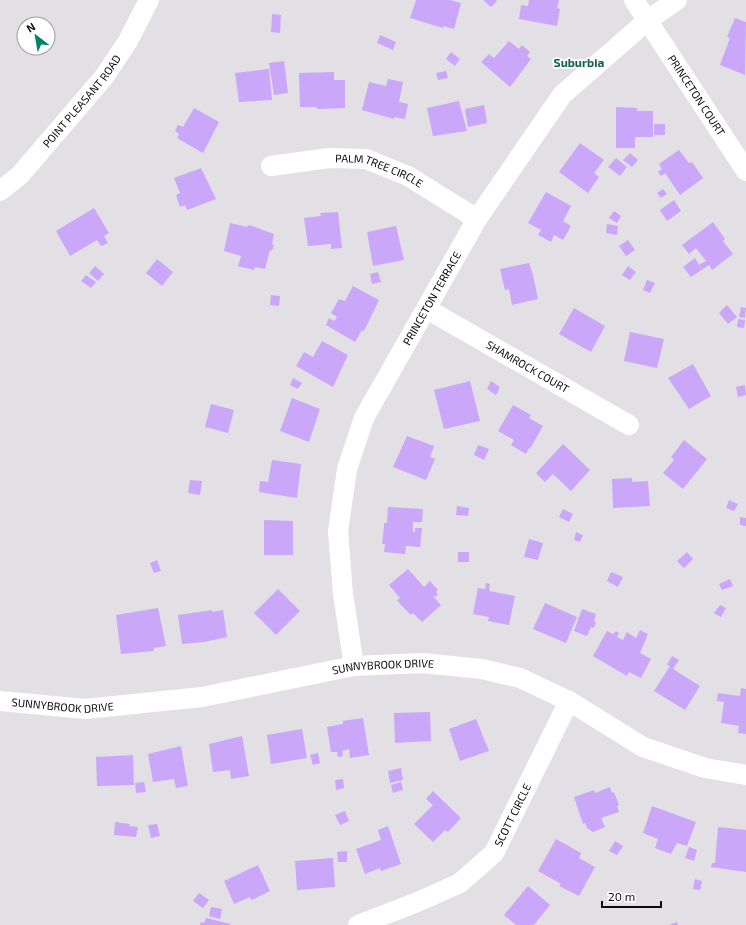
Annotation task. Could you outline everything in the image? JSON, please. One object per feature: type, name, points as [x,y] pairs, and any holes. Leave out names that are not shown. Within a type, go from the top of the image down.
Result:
[{"type":"street","name":"POINT PLEASANT ROAD","points":[[0,191],[20,175],[104,77],[128,41],[149,0]]},
{"type":"street","name":"PRINCETON COURT","points":[[634,0],[746,171]]},
{"type":"street","name":"PRINCETON TERRACE","points":[[354,666],[344,594],[338,531],[347,469],[364,418],[477,219],[562,95],[648,20],[677,0]]},
{"type":"street","name":"PALM TREE CIRCLE","points":[[271,166],[329,158],[366,159],[408,176],[477,219]]},
{"type":"street","name":"SHAMROCK COURT","points":[[427,309],[629,425]]},
{"type":"street","name":"SUNNYBROOK DRIVE","points":[[0,701],[85,709],[149,704],[202,697],[354,666],[422,663],[482,668],[520,678],[568,701],[644,747],[705,768],[746,775]]},
{"type":"street","name":"SCOTT CIRCLE","points":[[358,925],[420,901],[460,883],[494,854],[568,701]]},
{"type":"building","points":[[416,0],[450,0],[461,3],[454,29],[444,26],[443,28],[410,18]]},
{"type":"building","points":[[483,0],[496,0],[497,1],[491,7]]},
{"type":"building","points":[[529,0],[559,0],[557,8],[560,9],[557,26],[519,19],[521,5],[528,6]]},
{"type":"building","points":[[272,14],[281,15],[280,33],[271,32]]},
{"type":"building","points":[[735,18],[746,22],[745,75],[720,65],[730,38],[727,37]]},
{"type":"building","points":[[380,35],[396,42],[393,50],[377,43]]},
{"type":"building","points":[[509,41],[519,49],[522,45],[530,52],[527,56],[531,59],[510,87],[481,62],[489,54],[494,58]]},
{"type":"building","points":[[451,52],[460,59],[455,66],[446,59]]},
{"type":"building","points":[[284,61],[288,93],[274,95],[269,63]]},
{"type":"building","points":[[269,69],[272,100],[239,102],[235,73]]},
{"type":"building","points":[[446,71],[448,78],[438,80],[436,73]]},
{"type":"building","points":[[334,72],[334,80],[345,80],[345,108],[317,109],[317,107],[300,107],[299,73]]},
{"type":"building","points":[[388,79],[403,82],[399,102],[408,104],[405,119],[394,117],[394,119],[362,110],[369,82],[386,86]]},
{"type":"building","points":[[459,101],[467,131],[433,136],[427,108]]},
{"type":"building","points":[[484,105],[487,123],[468,127],[465,109]]},
{"type":"building","points":[[616,107],[637,108],[637,111],[653,111],[653,137],[635,137],[635,148],[616,148]]},
{"type":"building","points":[[194,108],[219,122],[203,153],[177,138],[179,134],[175,131],[178,125],[183,127]]},
{"type":"building","points":[[654,124],[665,124],[665,135],[654,135]]},
{"type":"building","points":[[580,143],[604,160],[594,173],[599,177],[588,193],[559,172]]},
{"type":"building","points":[[679,150],[689,163],[692,162],[703,178],[680,195],[665,173],[661,176],[658,172],[662,169],[659,164]]},
{"type":"building","points":[[630,153],[638,160],[632,167],[623,160]]},
{"type":"building","points":[[616,158],[627,167],[620,176],[608,167]]},
{"type":"building","points":[[201,168],[216,199],[187,210],[185,205],[180,207],[176,195],[180,193],[174,178]]},
{"type":"building","points":[[663,189],[667,194],[661,198],[657,193]]},
{"type":"building","points":[[546,192],[571,206],[563,221],[571,226],[563,240],[554,235],[551,242],[538,235],[541,230],[528,223]]},
{"type":"building","points":[[674,200],[681,211],[667,221],[660,210]]},
{"type":"building","points":[[94,208],[109,233],[104,236],[108,243],[101,246],[97,240],[70,256],[56,231]]},
{"type":"building","points":[[614,211],[621,216],[617,223],[609,218]]},
{"type":"building","points":[[338,212],[342,248],[331,249],[331,244],[308,246],[304,218],[321,216],[320,213]]},
{"type":"building","points":[[713,222],[725,239],[723,241],[733,254],[712,270],[709,265],[691,277],[683,267],[695,258],[699,265],[706,261],[696,248],[689,254],[682,245]]},
{"type":"building","points":[[230,223],[247,227],[249,225],[274,234],[272,244],[274,245],[272,251],[270,250],[265,269],[255,267],[254,270],[238,266],[241,256],[224,251]]},
{"type":"building","points":[[607,224],[618,226],[617,235],[606,233]]},
{"type":"building","points":[[396,226],[404,260],[373,266],[367,232]]},
{"type":"building","points":[[628,240],[635,250],[626,256],[619,246]]},
{"type":"building","points":[[157,259],[173,272],[162,286],[146,273]]},
{"type":"building","points":[[529,263],[538,299],[512,305],[509,289],[505,290],[500,269]]},
{"type":"building","points":[[95,266],[104,274],[98,281],[89,273]]},
{"type":"building","points":[[628,266],[636,272],[630,280],[622,275]]},
{"type":"building","points":[[378,272],[381,282],[372,284],[370,274]]},
{"type":"building","points":[[86,275],[96,282],[91,288],[81,281]]},
{"type":"building","points":[[647,280],[655,283],[650,293],[643,290]]},
{"type":"building","points":[[353,286],[379,300],[364,331],[362,330],[355,342],[326,325],[329,318],[334,321],[337,317],[331,313],[339,299],[345,301]]},
{"type":"building","points":[[271,295],[280,296],[279,306],[270,305]]},
{"type":"building","points":[[727,305],[737,317],[728,324],[719,313]]},
{"type":"building","points":[[741,307],[746,308],[745,318],[739,317]]},
{"type":"building","points":[[574,308],[605,326],[591,352],[559,334]]},
{"type":"building","points":[[738,319],[745,320],[744,328],[737,327]]},
{"type":"building","points":[[630,332],[664,339],[657,368],[624,361]]},
{"type":"building","points":[[322,341],[348,355],[333,387],[296,366],[304,352],[313,357]]},
{"type":"building","points":[[693,364],[711,396],[689,409],[668,378]]},
{"type":"building","points":[[293,378],[302,383],[298,389],[290,385]]},
{"type":"building","points":[[470,381],[480,421],[444,429],[434,390]]},
{"type":"building","points":[[491,381],[500,387],[496,395],[487,389]]},
{"type":"building","points":[[745,385],[746,395],[738,397],[736,387]]},
{"type":"building","points":[[292,398],[320,409],[309,442],[280,431]]},
{"type":"building","points":[[211,404],[234,410],[228,433],[205,427]]},
{"type":"building","points":[[513,405],[531,415],[529,418],[543,426],[526,454],[511,445],[514,440],[498,431]]},
{"type":"building","points":[[407,436],[434,446],[430,457],[435,459],[426,480],[393,467]]},
{"type":"building","points":[[684,440],[707,459],[683,489],[663,473],[674,460],[671,457]]},
{"type":"building","points":[[563,444],[590,470],[571,491],[553,474],[545,482],[536,473]]},
{"type":"building","points":[[478,445],[489,449],[484,460],[474,455]]},
{"type":"building","points":[[272,460],[301,464],[297,498],[259,492],[260,481],[268,482]]},
{"type":"building","points":[[632,478],[632,482],[648,481],[650,506],[613,508],[612,479]]},
{"type":"building","points":[[190,480],[202,481],[200,495],[188,493]]},
{"type":"building","points":[[729,500],[738,504],[734,511],[726,508]]},
{"type":"building","points":[[457,506],[469,508],[468,516],[456,515]]},
{"type":"building","points":[[388,507],[423,509],[422,522],[413,522],[413,532],[415,532],[415,528],[422,528],[420,547],[406,546],[405,554],[384,552],[385,544],[382,544],[384,523],[387,523]]},
{"type":"building","points":[[563,509],[573,514],[569,522],[559,517]]},
{"type":"building","points":[[740,517],[746,518],[746,526],[740,525]]},
{"type":"building","points":[[264,520],[293,521],[293,555],[264,555]]},
{"type":"building","points":[[576,532],[583,535],[580,542],[574,540]]},
{"type":"building","points":[[529,539],[543,543],[538,560],[524,557]]},
{"type":"building","points":[[458,552],[469,552],[469,562],[458,562]]},
{"type":"building","points":[[687,552],[693,559],[684,568],[677,561]]},
{"type":"building","points":[[157,560],[161,571],[154,573],[150,563]]},
{"type":"building","points":[[408,569],[424,587],[430,581],[438,590],[436,592],[438,594],[435,597],[432,595],[441,605],[422,622],[413,613],[411,615],[401,605],[397,600],[400,598],[389,585]]},
{"type":"building","points":[[611,572],[623,577],[618,587],[607,581]]},
{"type":"building","points":[[730,579],[733,586],[722,590],[719,584]]},
{"type":"building","points":[[486,583],[490,584],[489,591],[515,596],[509,625],[488,621],[489,617],[473,614],[478,588],[485,589]]},
{"type":"building","points":[[278,589],[300,611],[276,635],[254,613]]},
{"type":"building","points":[[545,603],[577,617],[566,643],[533,629]]},
{"type":"building","points":[[720,605],[726,608],[721,617],[714,613]]},
{"type":"building","points":[[158,608],[166,646],[154,648],[154,651],[121,654],[116,615]]},
{"type":"building","points":[[582,609],[596,614],[594,628],[591,627],[587,636],[574,631]]},
{"type":"building","points":[[212,610],[212,612],[223,610],[227,637],[204,642],[182,644],[178,615]]},
{"type":"building","points":[[640,630],[648,634],[640,653],[651,659],[641,678],[629,672],[627,676],[593,656],[607,631],[613,634],[616,631],[619,633],[617,637],[623,640],[627,632],[636,638]]},
{"type":"building","points":[[672,656],[679,660],[673,669],[700,686],[685,710],[654,691],[670,666],[667,665]]},
{"type":"building","points":[[741,688],[746,689],[746,734],[738,733],[739,726],[721,723],[724,702],[717,701],[718,693],[740,696]]},
{"type":"building","points":[[430,712],[431,741],[395,743],[394,713]]},
{"type":"building","points":[[363,718],[369,755],[350,758],[349,749],[342,751],[343,756],[338,757],[337,752],[331,752],[327,727],[343,724],[343,721]]},
{"type":"building","points":[[476,719],[489,751],[460,761],[449,729]]},
{"type":"building","points":[[302,729],[307,758],[271,764],[267,735]]},
{"type":"building","points":[[242,736],[249,776],[231,779],[230,770],[213,772],[209,744]]},
{"type":"building","points":[[181,746],[188,786],[176,788],[174,779],[153,782],[148,754]]},
{"type":"building","points":[[318,753],[320,763],[313,765],[310,755]]},
{"type":"building","points":[[133,755],[134,785],[97,786],[96,757]]},
{"type":"building","points":[[401,768],[403,780],[390,783],[388,771]]},
{"type":"building","points":[[343,779],[344,788],[336,790],[335,780]]},
{"type":"building","points":[[144,782],[146,792],[136,793],[135,783]]},
{"type":"building","points":[[401,782],[403,790],[393,793],[391,785]]},
{"type":"building","points":[[610,787],[612,793],[614,792],[619,805],[617,806],[619,812],[601,818],[605,827],[593,832],[587,828],[585,823],[583,824],[574,797],[594,790],[595,793]]},
{"type":"building","points":[[433,791],[461,818],[448,832],[445,830],[433,842],[414,824],[433,805],[426,799]]},
{"type":"building","points":[[652,806],[696,822],[687,846],[677,843],[671,854],[655,848],[658,839],[643,833]]},
{"type":"building","points":[[345,811],[349,821],[340,825],[335,815]]},
{"type":"building","points":[[115,822],[130,824],[129,826],[138,827],[136,837],[114,835]]},
{"type":"building","points":[[157,824],[160,836],[151,838],[148,825]]},
{"type":"building","points":[[388,826],[401,864],[381,871],[380,868],[365,874],[356,849],[381,840],[378,830]]},
{"type":"building","points":[[718,827],[746,830],[746,872],[711,867],[712,863],[715,863]]},
{"type":"building","points":[[556,839],[581,853],[579,858],[595,867],[579,896],[559,886],[561,884],[538,871]]},
{"type":"building","points":[[615,841],[623,846],[617,855],[609,851]]},
{"type":"building","points":[[689,847],[697,850],[694,861],[685,858]]},
{"type":"building","points":[[347,851],[347,862],[338,862],[337,852]]},
{"type":"building","points":[[333,858],[335,887],[297,890],[295,861]]},
{"type":"building","points":[[258,865],[270,891],[254,899],[251,900],[250,897],[234,904],[224,881]]},
{"type":"building","points":[[695,879],[702,881],[700,890],[693,889]]},
{"type":"building","points":[[528,886],[550,905],[534,925],[516,925],[504,915]]},
{"type":"building","points":[[199,893],[209,900],[203,908],[193,901]]},
{"type":"building","points":[[211,907],[222,909],[220,919],[209,916]]},
{"type":"building","points":[[206,918],[231,924],[200,925],[201,922],[204,923]]},
{"type":"building","points":[[677,922],[678,925],[669,925]]},
{"type":"district","name":"Suburbia","points":[[579,63]]}]
